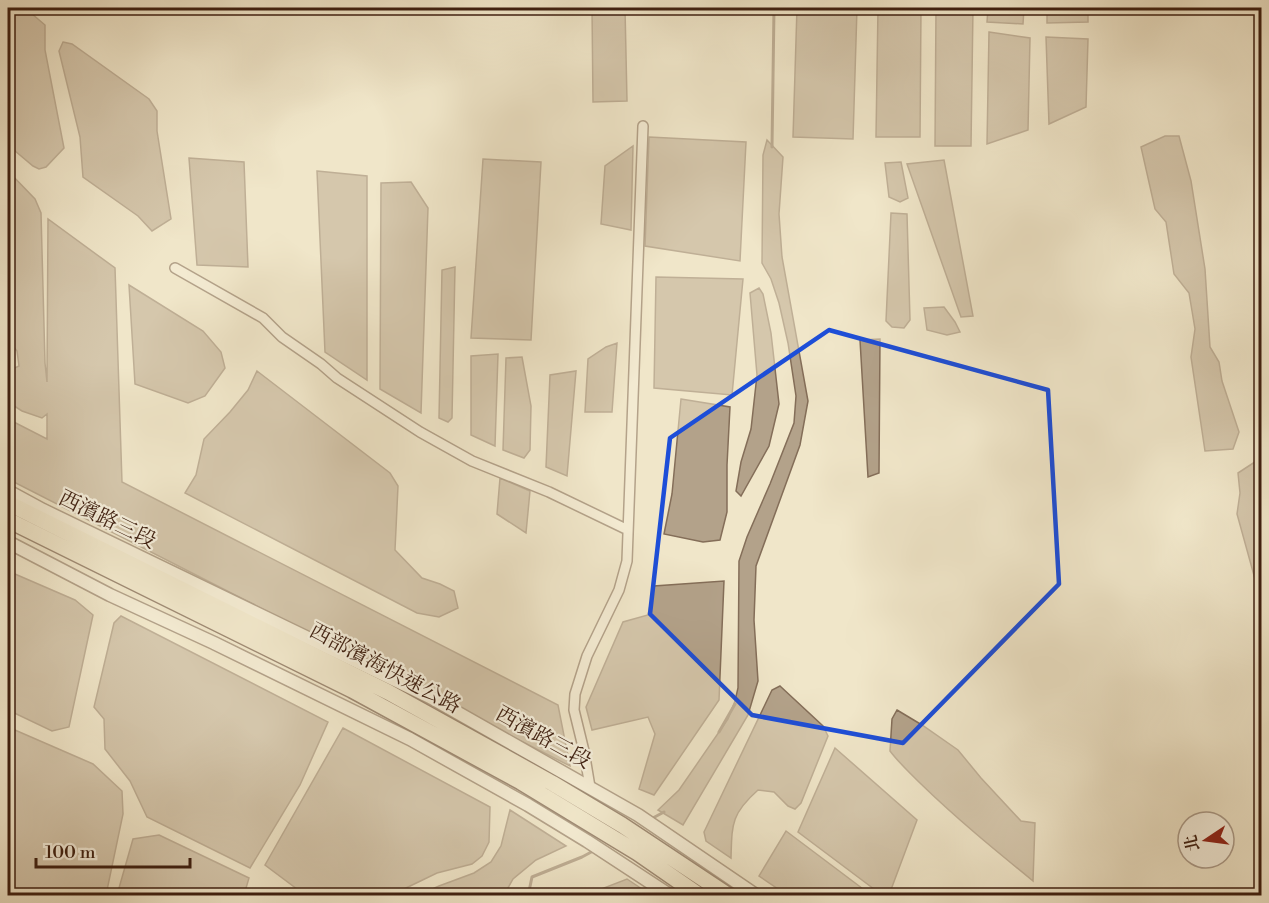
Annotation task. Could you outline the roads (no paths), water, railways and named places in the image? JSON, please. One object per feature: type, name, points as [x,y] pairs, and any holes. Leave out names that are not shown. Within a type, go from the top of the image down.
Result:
[{"type":"highway","name":"西部濱海快速公路","points":[[8,503],[388,692],[552,783],[654,845],[729,896]]},
{"type":"highway","name":"西部濱海快速公路","points":[[8,520],[352,690],[521,782],[638,853],[700,896]]},
{"type":"street","points":[[590,787],[574,710],[575,694],[587,656],[618,590],[627,561],[642,126]]},
{"type":"street","points":[[175,268],[263,318],[282,336],[337,378],[420,432],[472,461],[549,492],[628,530]]},
{"type":"street","name":"西濱路三段","points":[[8,491],[53,515],[430,697],[638,815],[757,896]]},
{"type":"street","points":[[8,542],[110,595],[410,738],[528,805],[671,896]]},
{"type":"waterway","points":[[772,147],[774,8]]},
{"type":"waterway","points":[[719,732],[735,704]]},
{"type":"waterway","points":[[651,819],[664,812]]},
{"type":"waterway","points":[[528,896],[532,877],[595,850]]}]
